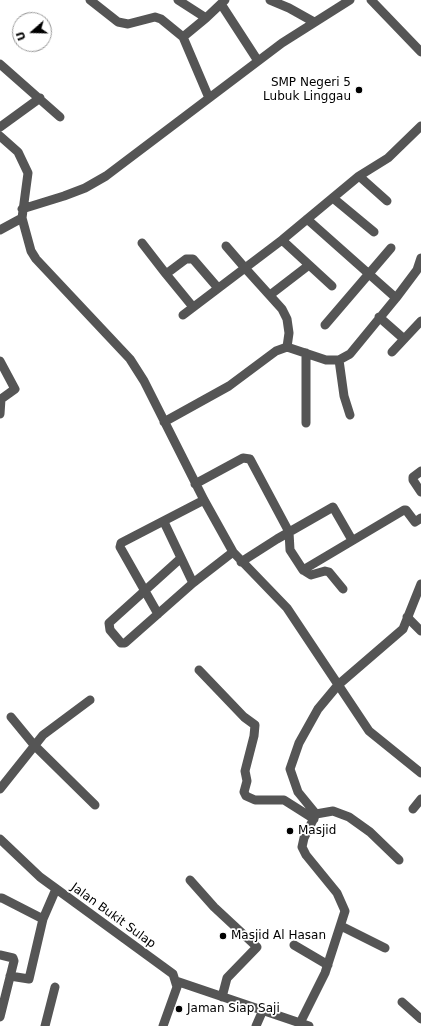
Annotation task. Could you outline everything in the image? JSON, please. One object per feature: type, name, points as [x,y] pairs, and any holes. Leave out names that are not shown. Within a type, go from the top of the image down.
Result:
[{"type":"street","points":[[90,0],[118,22],[128,24],[155,17],[161,19],[183,37],[209,98]]},
{"type":"street","points":[[178,0],[206,18]]},
{"type":"street","points":[[270,0],[289,8],[314,22]]},
{"type":"street","points":[[0,230],[22,214],[85,188],[106,176],[282,43],[350,0]]},
{"type":"street","points":[[372,0],[421,52]]},
{"type":"street","points":[[183,37],[223,2],[258,61]]},
{"type":"street","points":[[0,64],[60,117]]},
{"type":"street","points":[[0,127],[40,98]]},
{"type":"street","points":[[183,314],[282,240],[359,176],[388,158],[421,126]]},
{"type":"street","points":[[0,136],[18,152],[28,173],[22,214],[31,251],[36,259],[123,350],[144,381],[195,484],[233,552],[287,608],[372,735],[421,773]]},
{"type":"street","points":[[359,176],[387,201]]},
{"type":"street","points":[[333,198],[374,232]]},
{"type":"street","points":[[308,219],[396,298]]},
{"type":"street","points":[[282,240],[332,286]]},
{"type":"street","points":[[142,243],[193,307]]},
{"type":"street","points":[[226,246],[282,309],[287,319],[289,333],[287,347]]},
{"type":"street","points":[[325,325],[391,248]]},
{"type":"street","points":[[164,422],[229,386],[276,351],[287,347],[326,360],[339,360],[350,354],[417,270],[421,258]]},
{"type":"street","points":[[166,274],[186,259],[192,259],[218,288]]},
{"type":"street","points":[[270,295],[309,265]]},
{"type":"street","points":[[379,317],[404,339]]},
{"type":"street","points":[[392,352],[421,321]]},
{"type":"street","points":[[306,354],[306,423]]},
{"type":"street","points":[[339,360],[344,396],[350,415]]},
{"type":"street","points":[[0,361],[15,389],[1,399],[0,414]]},
{"type":"street","points":[[195,484],[243,458],[250,459],[289,532],[290,550],[303,570],[311,574],[325,571],[329,572],[343,589]]},
{"type":"street","points":[[421,471],[413,477],[413,480],[421,492]]},
{"type":"street","points":[[158,614],[120,547],[121,543],[204,500]]},
{"type":"street","points":[[241,562],[289,532],[334,507],[352,540]]},
{"type":"street","points":[[303,570],[404,510],[406,510],[415,522],[421,518]]},
{"type":"street","points":[[164,522],[193,583]]},
{"type":"street","points":[[181,558],[145,592],[112,620],[109,626],[110,630],[121,643],[125,643],[193,583],[233,552]]},
{"type":"street","points":[[315,818],[298,792],[290,769],[299,743],[318,709],[338,684],[399,634],[403,629],[421,584]]},
{"type":"street","points":[[408,617],[421,631]]},
{"type":"street","points":[[199,670],[244,717],[255,725],[254,736],[244,771],[247,781],[245,794],[255,800],[284,800],[315,818]]},
{"type":"street","points":[[0,789],[42,735],[90,700]]},
{"type":"street","points":[[11,718],[34,745],[95,805]]},
{"type":"street","points":[[413,809],[421,799]]},
{"type":"street","points":[[297,1023],[328,966],[345,911],[342,900],[306,855],[302,847],[307,832],[315,818],[333,810],[349,817],[370,832],[399,860]]},
{"type":"street","name":"Jalan Bukit Sulap","points":[[0,839],[40,877],[173,974],[176,982]]},
{"type":"street","points":[[190,880],[214,908],[257,946],[257,949],[227,978],[222,997]]},
{"type":"street","points":[[10,976],[28,979],[43,919],[56,889]]},
{"type":"street","points":[[0,898],[43,919]]},
{"type":"street","points":[[341,926],[385,948]]},
{"type":"street","points":[[294,944],[328,966]]},
{"type":"street","points":[[0,955],[14,959],[0,1017]]},
{"type":"street","points":[[163,1026],[177,987],[176,982],[309,1026]]},
{"type":"street","points":[[45,1026],[55,987]]},
{"type":"street","points":[[402,1002],[421,1019]]},
{"type":"street","points":[[256,1026],[263,1010]]},
{"type":"place","name":"SMP Negeri 5 Lubuk Linggau","points":[[359,90]]},
{"type":"place","name":"Masjid","points":[[290,831]]},
{"type":"place","name":"Masjid Al Hasan","points":[[223,936]]},
{"type":"place","name":"Jaman Siap Saji","points":[[179,1009]]}]
